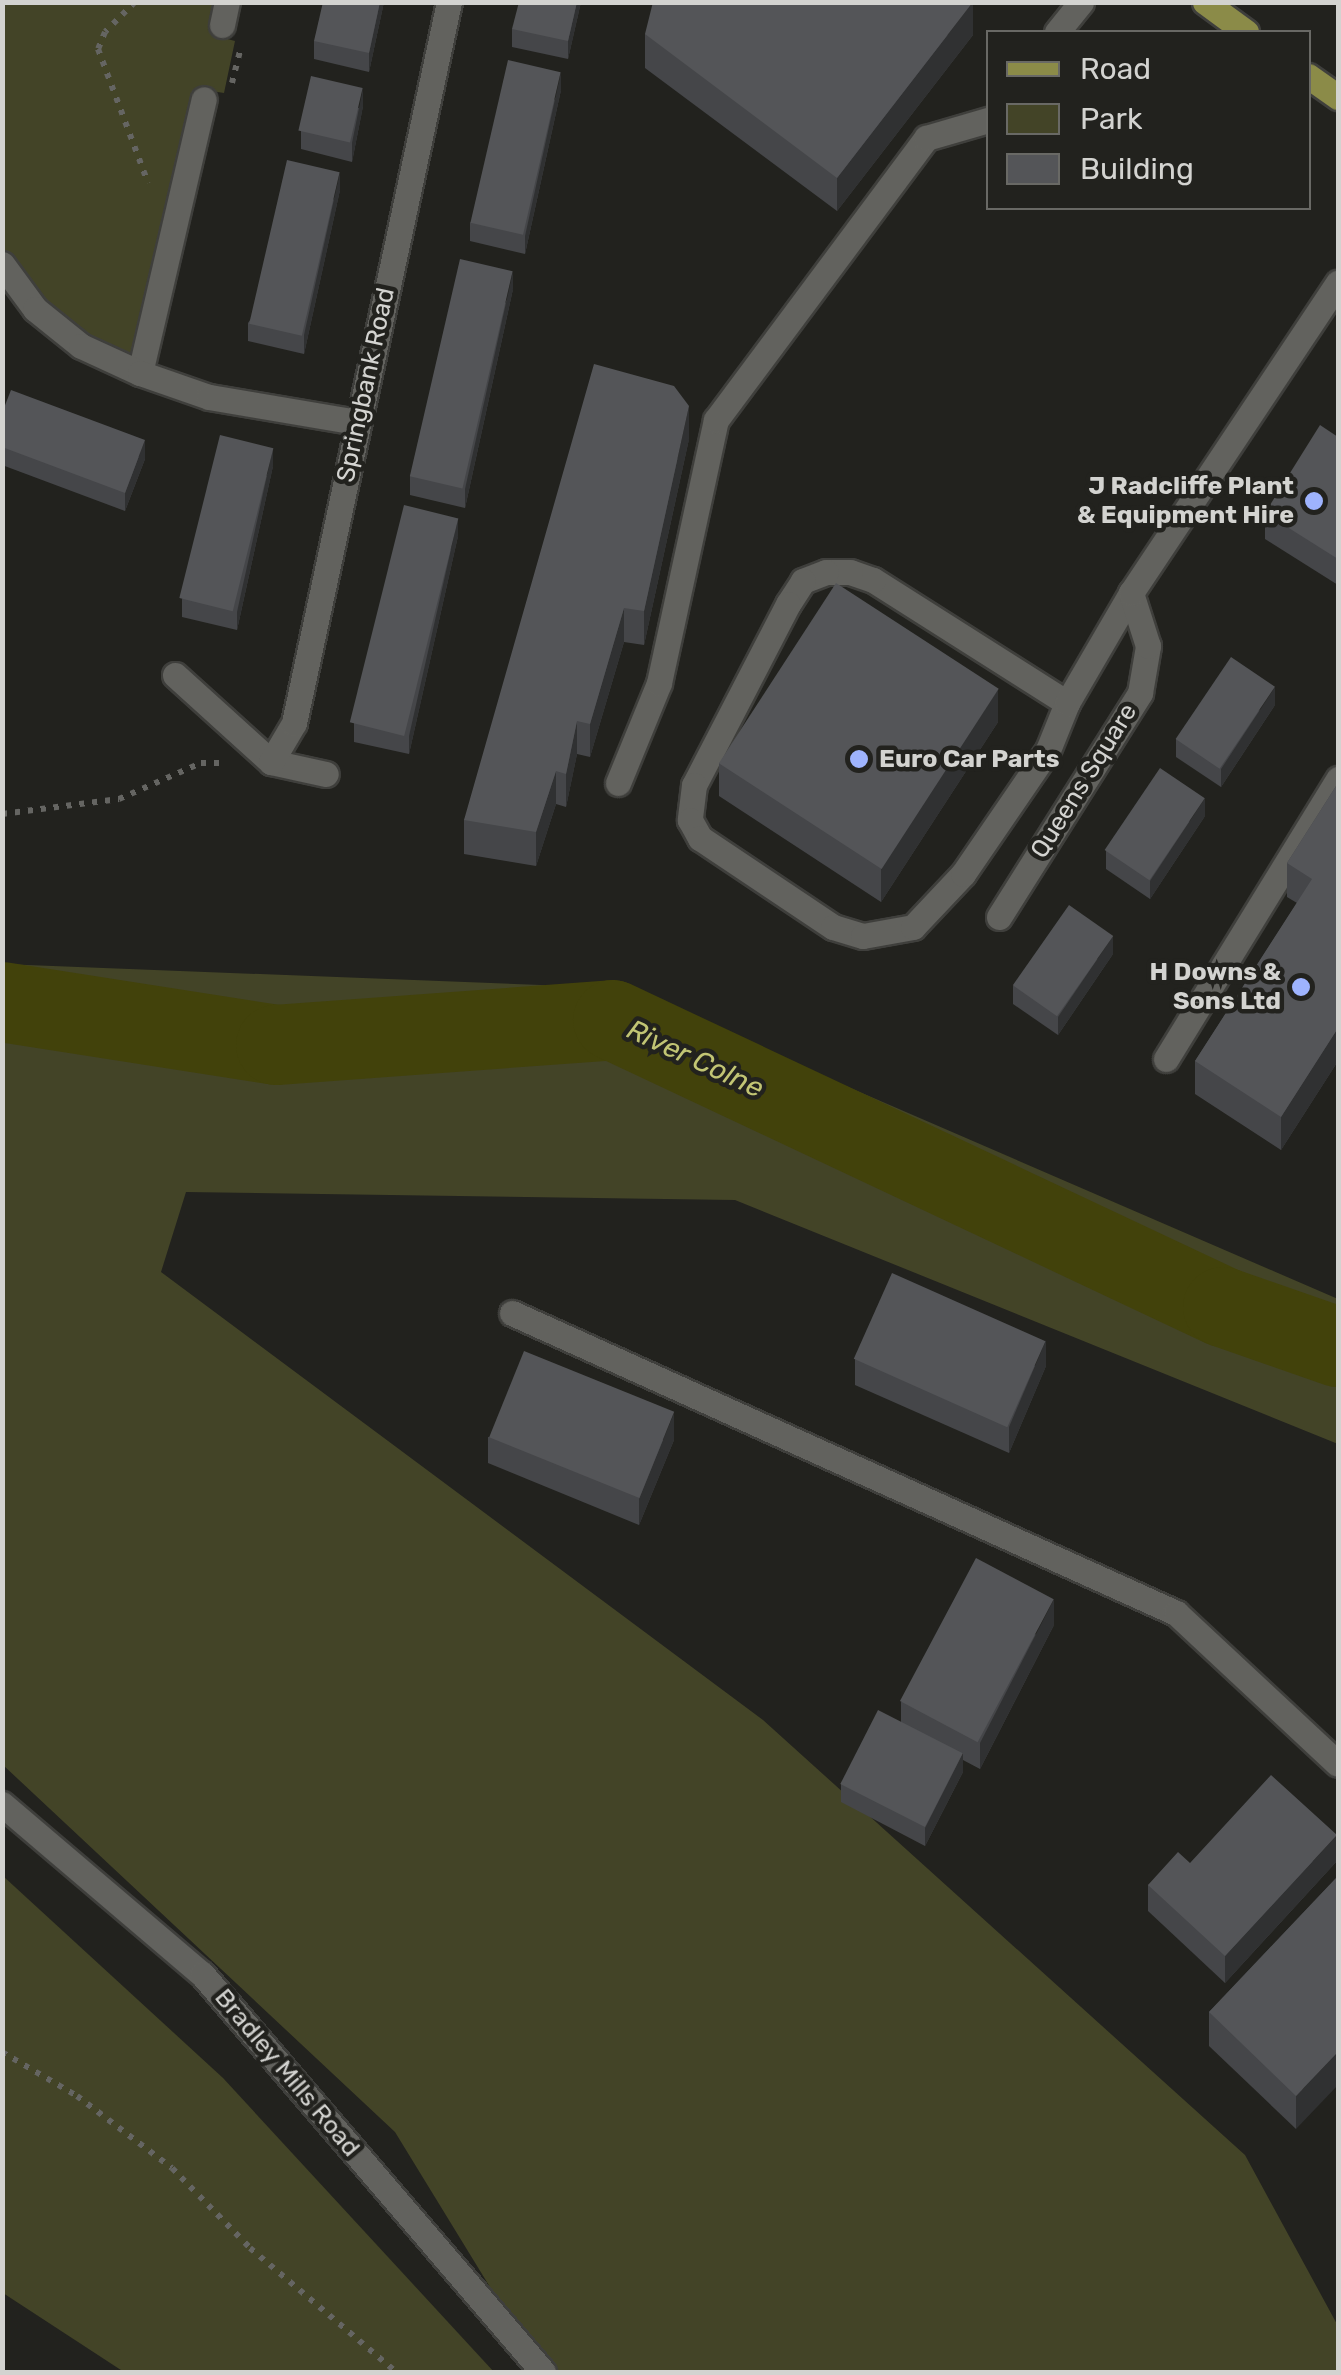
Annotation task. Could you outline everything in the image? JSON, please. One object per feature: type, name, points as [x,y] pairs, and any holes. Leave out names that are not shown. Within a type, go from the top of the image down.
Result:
[{"type":"main road","points":[[1204,2],[1243,30]]},
{"type":"main road","points":[[1311,78],[1338,97]]},
{"type":"street","name":"Springbank Road","points":[[270,762],[294,723],[449,2]]},
{"type":"street","points":[[1059,30],[1080,2]]},
{"type":"street","points":[[140,373],[204,99]]},
{"type":"street","points":[[618,783],[659,683],[716,420],[926,138],[986,121]]},
{"type":"street","points":[[2,264],[35,309],[81,346],[140,373],[209,397],[357,422]]},
{"type":"street","points":[[1067,703],[872,580],[850,572],[826,572],[803,581],[788,604],[694,786],[690,820],[700,838],[833,927],[864,936],[913,927],[963,874],[1048,750],[1067,703],[1131,594],[1338,283]]},
{"type":"street","name":"Queens Square","points":[[998,917],[1140,693],[1148,646],[1131,594]]},
{"type":"street","points":[[175,675],[270,762],[326,774]]},
{"type":"street","points":[[1166,1059],[1338,779]]},
{"type":"street","points":[[512,1313],[1176,1613],[1338,1764]]},
{"type":"street","name":"Bradley Mills Road","points":[[2,1804],[202,1974],[543,2372]]},
{"type":"path","points":[[135,2],[106,32],[98,49],[148,183],[180,200]]},
{"type":"path","points":[[204,99],[227,104],[245,30],[224,14]]},
{"type":"path","points":[[2,814],[119,799],[201,763],[270,762]]},
{"type":"path","points":[[2,2052],[77,2096],[172,2168],[250,2248],[396,2372]]},
{"type":"green space","points":[[3,3],[219,3],[212,35],[235,41],[224,93],[199,89],[131,356],[91,338],[44,301],[3,249]]},
{"type":"green space","points":[[2,964],[619,988],[1338,1299],[1338,1444],[735,1200],[186,1192],[161,1272],[763,1720],[1245,2155],[1338,2326],[1338,2372],[542,2372],[395,2132],[3,1765]]},
{"type":"green space","points":[[3,1876],[223,2078],[494,2372],[124,2372],[3,2293]]},
{"type":"building","points":[[323,2],[380,2],[369,53],[314,41]]},
{"type":"building","points":[[519,2],[577,2],[568,41],[512,29]]},
{"type":"building","points":[[653,2],[973,2],[837,178],[645,34]]},
{"type":"building","points":[[508,60],[561,72],[523,235],[470,223]]},
{"type":"building","points":[[311,76],[363,88],[350,142],[298,131]]},
{"type":"building","points":[[287,160],[340,172],[302,336],[249,324]]},
{"type":"building","points":[[460,259],[513,271],[462,488],[410,476]]},
{"type":"building","points":[[594,364],[674,386],[689,406],[644,611],[624,608],[590,724],[577,721],[566,774],[556,771],[536,832],[464,820]]},
{"type":"building","points":[[11,390],[145,440],[125,493],[2,447],[2,413]]},
{"type":"building","name":"J Radcliffe Plant & Equipment Hire","points":[[1320,425],[1338,437],[1338,559],[1265,513]]},
{"type":"building","points":[[220,435],[273,448],[233,611],[179,598]]},
{"type":"building","points":[[404,505],[458,519],[404,736],[350,722]]},
{"type":"building","name":"Euro Car Parts","points":[[836,583],[999,689],[882,869],[719,763]]},
{"type":"building","points":[[1231,657],[1275,687],[1220,769],[1176,739]]},
{"type":"building","points":[[1160,768],[1205,798],[1149,880],[1105,850]]},
{"type":"building","name":"H Downs & Sons Ltd","points":[[1338,783],[1338,1028],[1281,1117],[1195,1061],[1312,879],[1287,863]]},
{"type":"building","points":[[1069,905],[1113,936],[1057,1016],[1013,985]]},
{"type":"building","points":[[892,1273],[1045,1341],[1007,1427],[854,1359]]},
{"type":"building","points":[[524,1351],[674,1412],[639,1498],[489,1437]]},
{"type":"building","points":[[976,1558],[1054,1599],[978,1742],[900,1701]]},
{"type":"building","points":[[878,1710],[963,1753],[925,1827],[840,1784]]},
{"type":"building","points":[[1271,1775],[1337,1835],[1225,1956],[1148,1885],[1178,1852],[1190,1863]]},
{"type":"building","points":[[1338,1876],[1338,2052],[1296,2096],[1209,2012]]},
{"type":"waterway","name":"River Colne","points":[[2,1002],[276,1045],[613,1020],[1223,1307],[1338,1347]]},
{"type":"place","name":"J Radcliffe Plant & Equipment Hire","points":[[1314,501]]},
{"type":"place","name":"Euro Car Parts","points":[[859,759]]},
{"type":"place","name":"H Downs & Sons Ltd","points":[[1301,987]]}]
